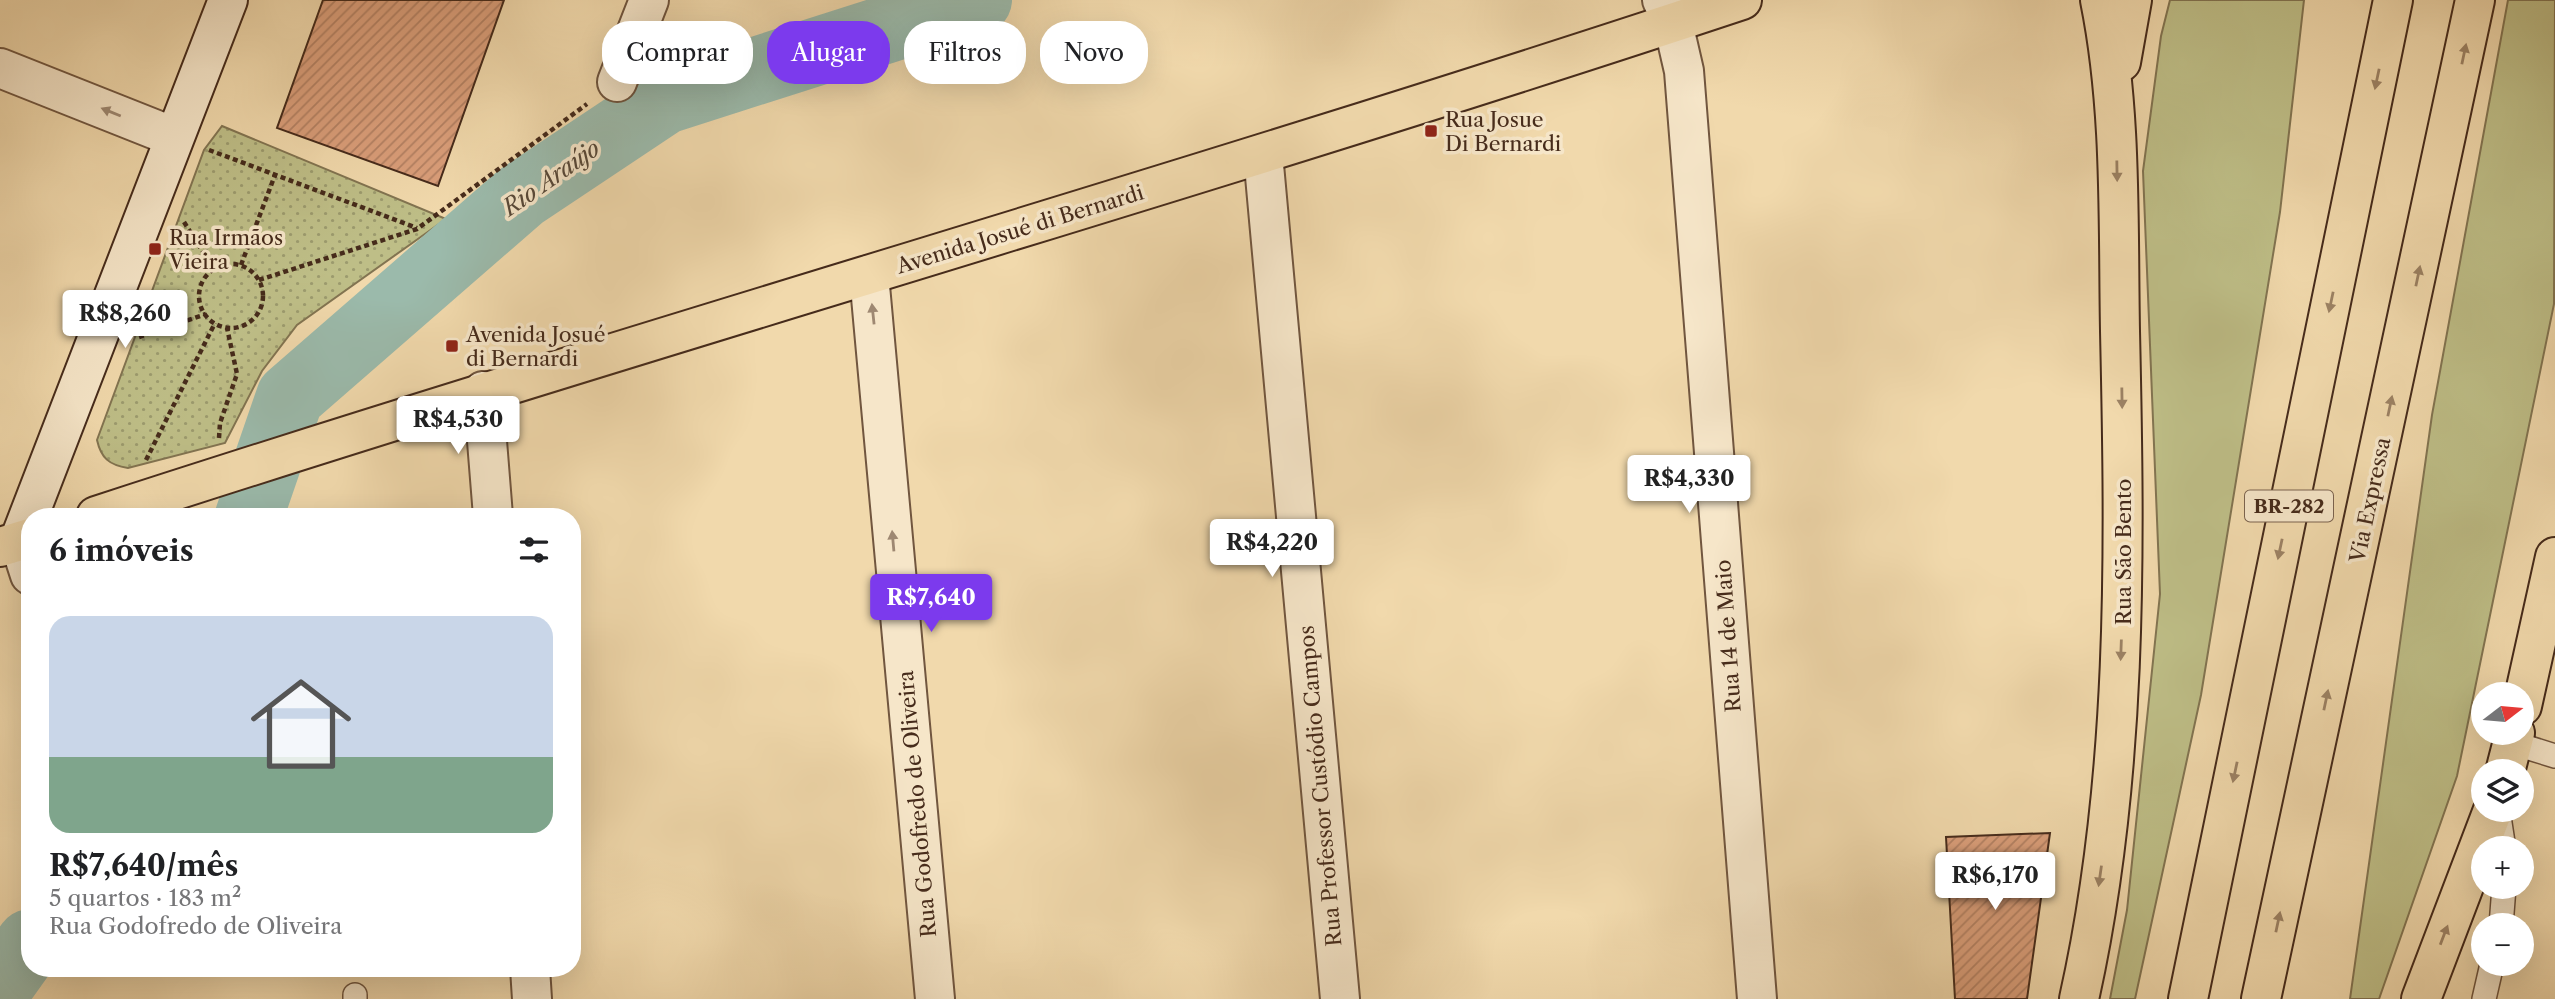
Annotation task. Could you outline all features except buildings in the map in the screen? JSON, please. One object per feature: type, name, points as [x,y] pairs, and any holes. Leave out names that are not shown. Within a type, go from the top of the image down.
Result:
[{"type":"main road","name":"Avenida Josué di Bernardi","points":[[122,508],[483,391],[869,275],[1588,52],[1668,11],[1742,0]]},
{"type":"main road","name":"Rua São Bento","points":[[2079,999],[2088,956],[2114,769],[2122,647],[2124,490],[2116,102],[2101,0]]},
{"type":"main road","name":"Rua São Bento","points":[[2116,102],[2132,0]]},
{"type":"main road","name":"Via Expressa","points":[[2263,996],[2475,0]]},
{"type":"main road","name":"BR-282","points":[[2188,999],[2392,6]]},
{"type":"main road","points":[[2527,682],[2555,556]]},
{"type":"main road","points":[[2421,999],[2491,822]]},
{"type":"street","points":[[35,508],[228,0]]},
{"type":"street","points":[[641,21],[649,0]]},
{"type":"street","name":"Rua 14 de Maio","points":[[1668,11],[1684,71],[1757,999]]},
{"type":"street","points":[[0,68],[174,137]]},
{"type":"street","name":"Rua Professor Custódio Campos","points":[[1263,154],[1340,999]]},
{"type":"street","name":"Rua Godofredo de Oliveira","points":[[869,275],[935,999]]},
{"type":"street","points":[[483,391],[492,508]]},
{"type":"street","points":[[531,977],[533,999]]},
{"type":"lane","points":[[2511,749],[2555,756]]},
{"type":"lane","points":[[2484,999],[2489,976]]},
{"type":"path","points":[[259,280],[417,229],[614,84]]},
{"type":"path","points":[[174,137],[417,229]]},
{"type":"path","points":[[241,265],[275,175]]},
{"type":"path","points":[[227,264],[241,265],[259,280],[263,291],[262,303],[250,322],[239,327],[227,327],[215,323],[206,314],[200,303],[200,290],[204,278],[214,269],[227,264]]},
{"type":"path","points":[[92,353],[206,314]]},
{"type":"path","points":[[111,508],[215,323]]},
{"type":"path","points":[[216,478],[220,423],[237,373],[227,327]]},
{"type":"green space","points":[[2170,0],[2304,0],[2280,212],[2201,695],[2135,999],[2110,999],[2127,910],[2160,594],[2143,171],[2161,36]]},
{"type":"green space","points":[[2508,0],[2555,0],[2554,304],[2476,682],[2471,682],[2471,708],[2457,776],[2379,999],[2350,999],[2432,415]]},
{"type":"green space","points":[[222,126],[446,219],[297,325],[262,371],[225,443],[128,468],[121,467],[107,460],[97,440],[204,150]]},
{"type":"waterway","name":"Rio Araújo","points":[[252,508],[290,397],[521,196],[665,100],[978,0]]},
{"type":"waterway","name":"Rio Araújo","points":[[0,985],[21,956]]},
{"type":"place","name":"Rua Josue Di Bernardi","points":[[1431,131]]},
{"type":"place","name":"Rua Irmãos Vieira","points":[[155,249]]},
{"type":"place","name":"Avenida Josué di Bernardi","points":[[452,346]]}]
